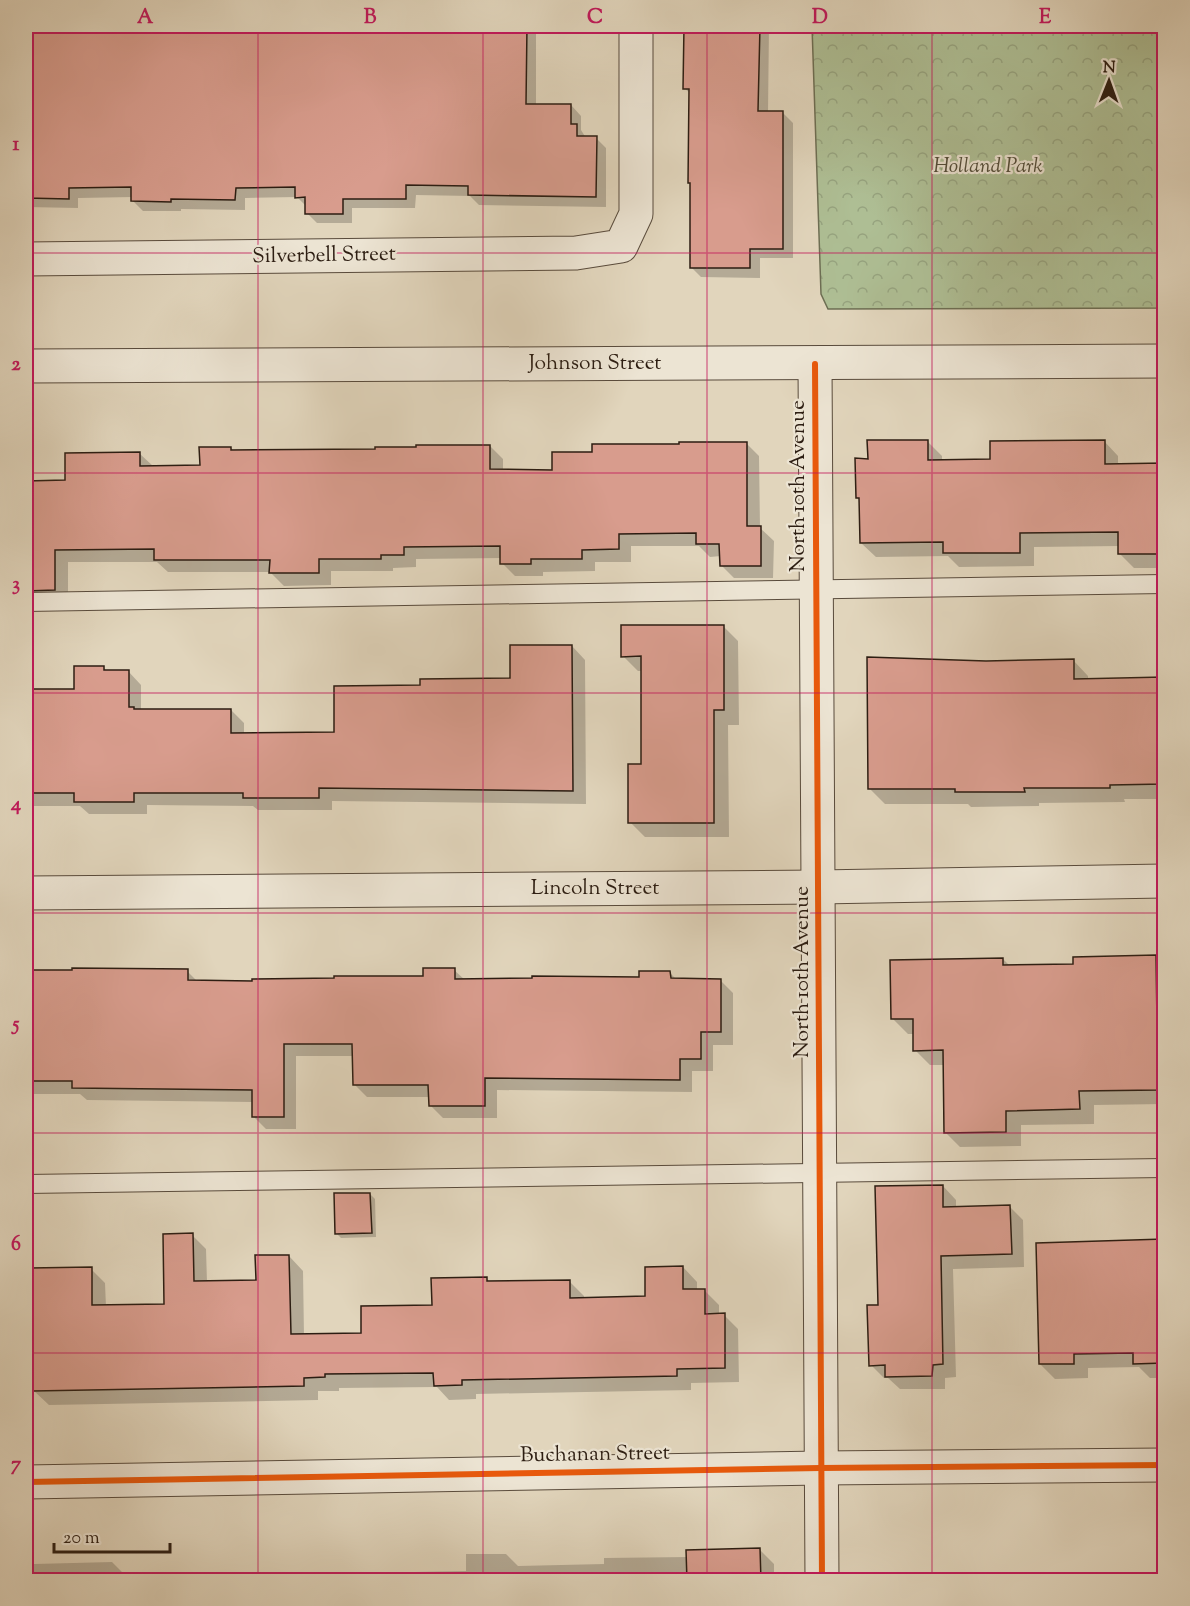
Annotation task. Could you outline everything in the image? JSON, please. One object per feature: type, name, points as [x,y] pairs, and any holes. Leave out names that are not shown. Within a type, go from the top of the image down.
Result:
[{"type":"street","name":"Silverbell Street","points":[[26,259],[576,253],[621,246],[636,214],[636,26]]},
{"type":"street","name":"Johnson Street","points":[[26,366],[1164,361]]},
{"type":"street","name":"North 10th Avenue","points":[[815,364],[822,1581]]},
{"type":"street","name":"Lincoln Street","points":[[26,893],[819,887],[1164,881]]},
{"type":"street","name":"Buchanan Street","points":[[26,1482],[820,1468],[1164,1465]]},
{"type":"lane","points":[[26,602],[1164,584]]},
{"type":"lane","points":[[26,1184],[1164,1168]]},
{"type":"green space","name":"Holland Park","points":[[812,26],[1164,26],[1164,308],[828,309],[821,294]]},
{"type":"building","points":[[33,26],[527,26],[526,104],[571,104],[571,124],[577,124],[577,136],[597,136],[596,197],[468,195],[468,186],[406,185],[406,199],[343,199],[343,214],[305,214],[305,197],[295,198],[295,187],[236,188],[235,200],[131,201],[131,187],[69,188],[69,199],[26,198],[26,105],[32,105]]},
{"type":"building","points":[[684,26],[760,26],[758,111],[783,111],[783,249],[750,249],[750,268],[690,268],[689,89],[683,89]]},
{"type":"building","points":[[867,440],[928,440],[928,460],[990,459],[990,441],[1105,440],[1105,464],[1164,463],[1164,554],[1118,554],[1118,532],[1020,533],[1020,553],[943,553],[943,542],[860,543],[855,458],[868,459]]},
{"type":"building","points":[[679,442],[747,442],[747,526],[761,526],[761,566],[720,566],[719,544],[696,544],[696,533],[619,534],[619,549],[582,550],[582,559],[531,559],[531,564],[500,564],[500,546],[404,547],[404,555],[381,555],[381,559],[319,559],[319,573],[269,573],[270,560],[154,560],[154,549],[55,550],[55,590],[26,591],[26,481],[65,480],[65,453],[140,452],[140,466],[200,465],[199,447],[231,447],[231,450],[490,445],[490,469],[552,470],[552,452],[592,452],[592,444],[679,444]]},
{"type":"building","points":[[621,625],[724,625],[724,710],[714,710],[714,823],[628,823],[628,764],[641,764],[641,656],[621,657]]},
{"type":"building","points":[[510,645],[572,645],[573,791],[319,788],[319,798],[243,798],[243,793],[134,793],[134,802],[74,802],[74,793],[26,793],[26,689],[74,689],[74,666],[104,666],[104,670],[129,670],[129,707],[134,707],[134,709],[231,709],[231,733],[334,732],[334,686],[420,685],[420,679],[510,678]]},
{"type":"building","points":[[867,657],[986,661],[1074,659],[1074,679],[1164,677],[1164,784],[1110,785],[1110,788],[1024,788],[1025,792],[868,789]]},
{"type":"building","points":[[1156,955],[1158,1090],[1079,1091],[1080,1109],[1006,1111],[1006,1132],[944,1133],[943,1050],[913,1051],[913,1019],[891,1019],[890,960],[1003,958],[1003,965],[1073,964],[1073,957]]},
{"type":"building","points":[[72,968],[188,969],[188,980],[252,981],[252,979],[334,978],[334,976],[423,976],[423,968],[455,968],[455,979],[532,978],[532,976],[639,977],[639,971],[670,971],[671,978],[721,979],[721,1032],[701,1032],[701,1059],[680,1059],[680,1080],[485,1078],[485,1106],[429,1106],[428,1085],[353,1085],[352,1044],[284,1044],[284,1117],[252,1117],[252,1090],[72,1088],[72,1081],[26,1081],[27,970],[72,970]]},
{"type":"building","points":[[943,1185],[943,1207],[1010,1205],[1012,1254],[941,1256],[943,1364],[933,1365],[932,1376],[885,1377],[885,1365],[869,1366],[867,1305],[878,1305],[875,1186]]},
{"type":"building","points":[[334,1193],[370,1193],[372,1233],[335,1234]]},
{"type":"building","points":[[193,1233],[194,1281],[256,1280],[255,1255],[289,1255],[291,1334],[361,1333],[361,1306],[432,1305],[431,1278],[487,1277],[487,1281],[570,1280],[570,1298],[645,1296],[645,1267],[683,1266],[683,1289],[705,1289],[705,1314],[725,1313],[725,1368],[677,1369],[677,1376],[462,1380],[462,1385],[434,1386],[433,1373],[325,1374],[325,1377],[304,1378],[304,1386],[33,1391],[30,1268],[92,1267],[92,1305],[164,1304],[163,1234]]},
{"type":"building","points":[[1164,1239],[1164,1363],[1133,1364],[1133,1353],[1074,1354],[1074,1364],[1039,1364],[1036,1243]]},
{"type":"building","points":[[760,1548],[761,1581],[687,1581],[686,1550]]},
{"type":"cycle path","points":[[815,364],[822,1580]]},
{"type":"cycle path","points":[[26,1482],[820,1468],[1164,1465]]}]
